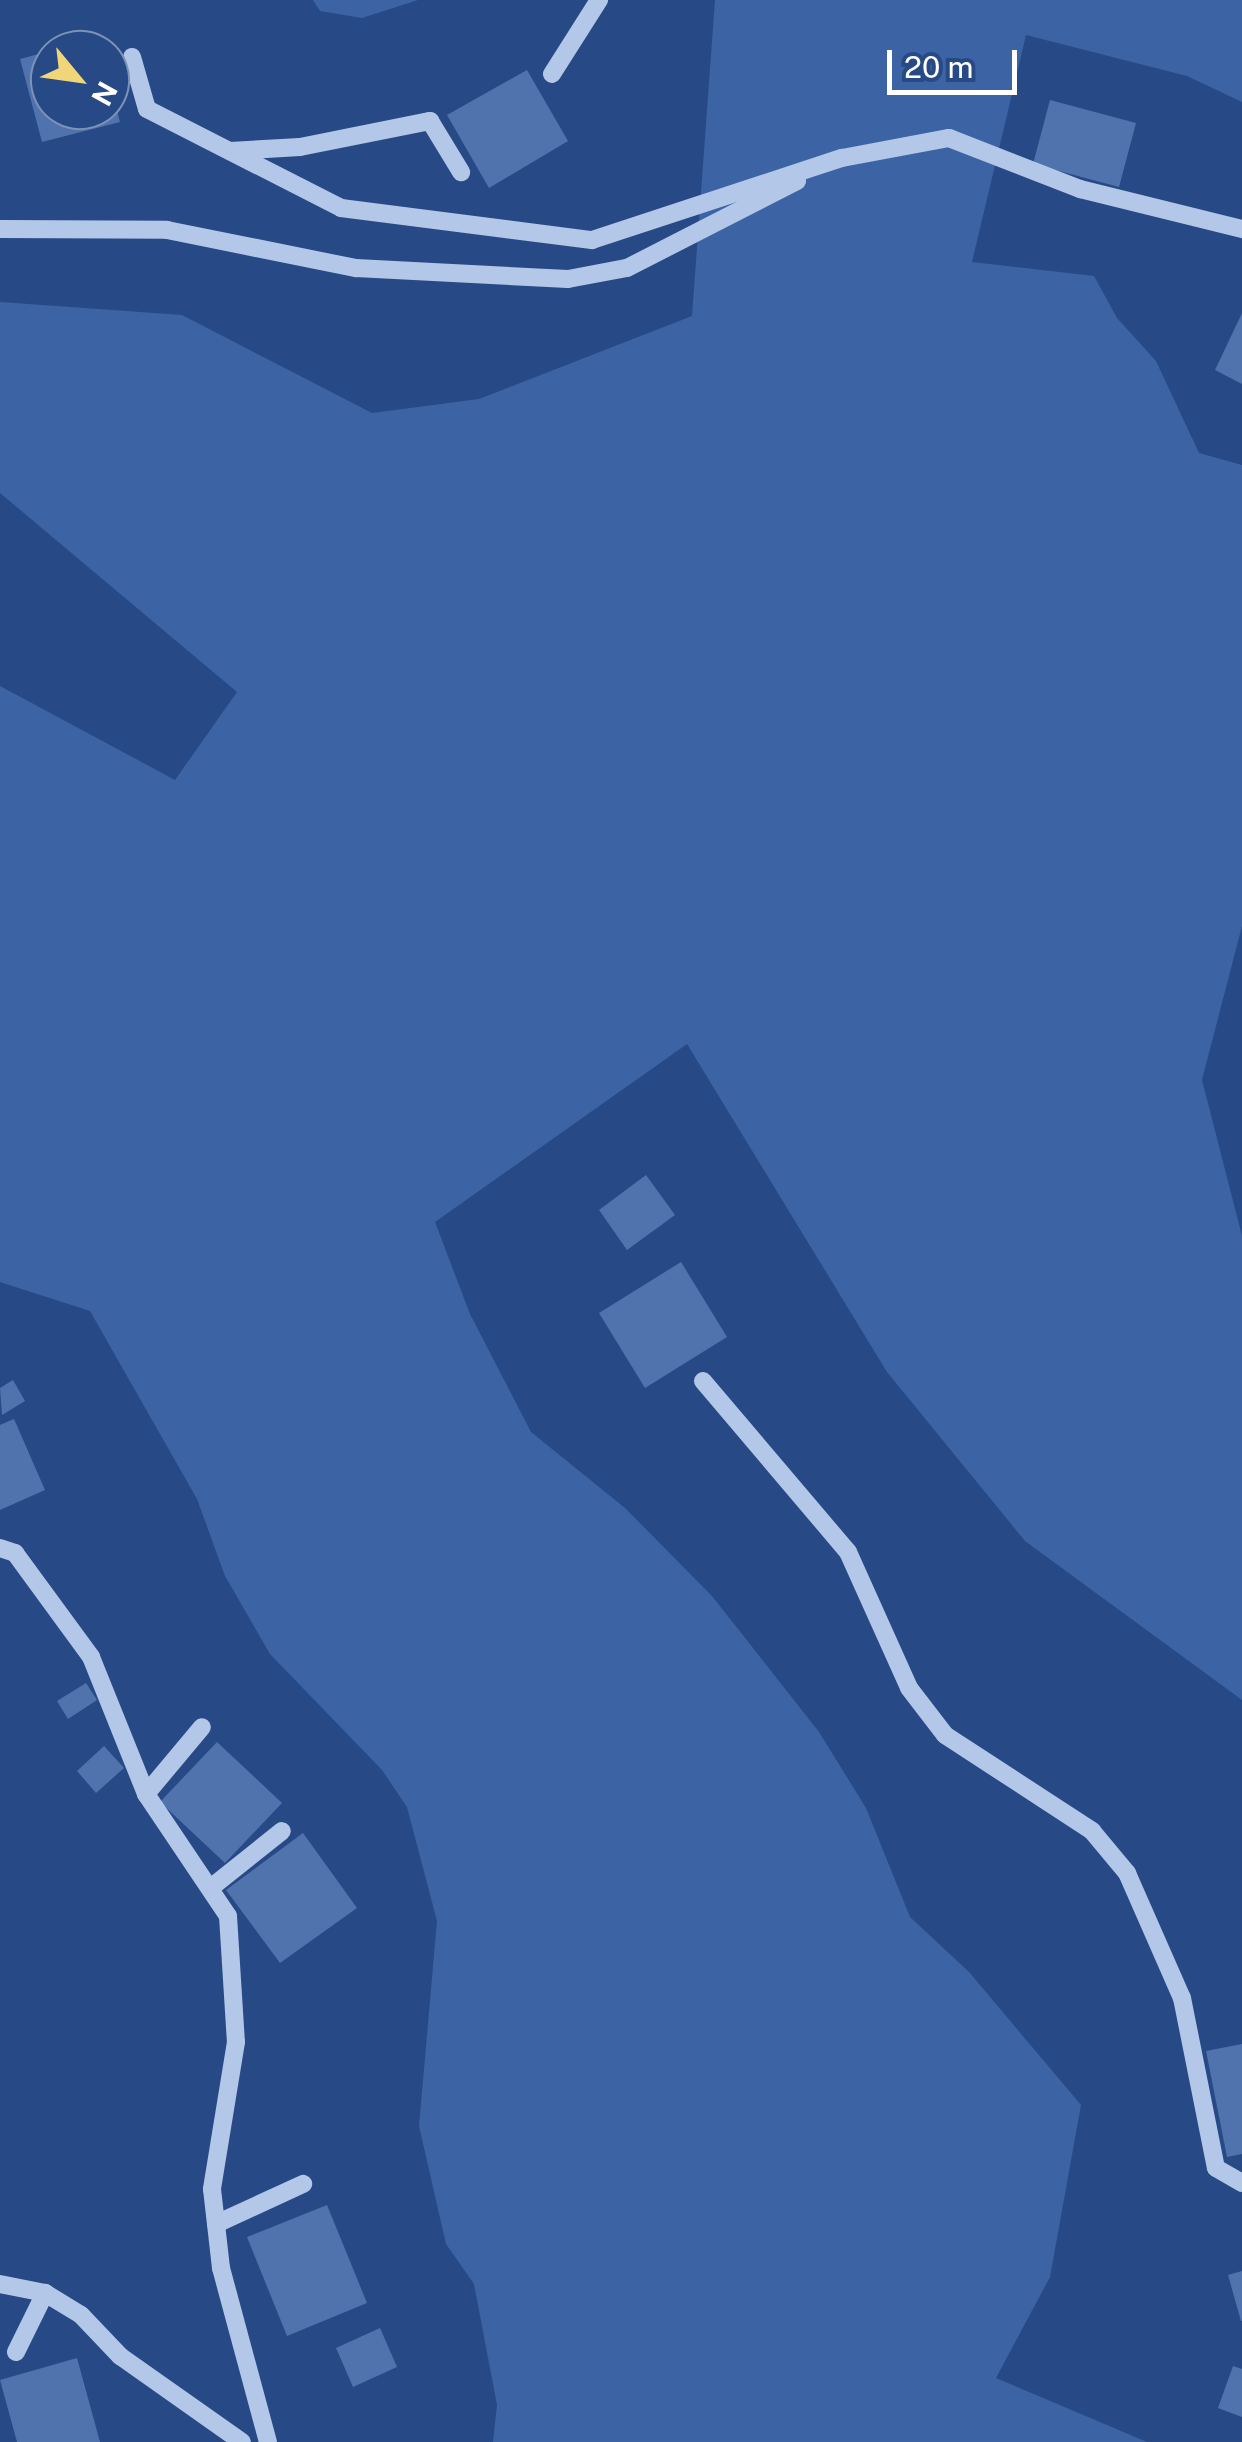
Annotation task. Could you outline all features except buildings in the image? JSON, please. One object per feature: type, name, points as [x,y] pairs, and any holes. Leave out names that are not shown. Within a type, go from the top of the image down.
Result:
[{"type":"street","points":[[552,74],[598,0]]},
{"type":"street","points":[[132,57],[148,110],[342,208],[592,240],[842,158],[949,138],[1080,189],[1242,230]]},
{"type":"street","points":[[230,151],[300,148],[430,121],[461,172]]},
{"type":"street","points":[[0,229],[167,230],[356,268],[568,279],[627,268],[842,158]]},
{"type":"street","points":[[703,1381],[848,1552],[909,1688],[945,1734],[1092,1831],[1127,1873],[1182,1998],[1216,2168],[1242,2183]]},
{"type":"street","points":[[0,1548],[14,1553],[91,1657],[146,1794],[212,1886],[228,1916],[236,2042],[217,2136],[216,2224],[220,2268],[268,2442]]},
{"type":"street","points":[[146,1794],[202,1728]]},
{"type":"street","points":[[212,1886],[282,1831]]},
{"type":"street","points":[[216,2224],[303,2184]]},
{"type":"street","points":[[0,2284],[44,2293],[242,2442]]},
{"type":"street","points":[[16,2352],[44,2293]]},
{"type":"shaded area","points":[[313,0],[418,0],[362,18],[320,11]]},
{"type":"shaded area","points":[[715,0],[1242,0],[1242,102],[1187,76],[1026,35],[972,262],[1094,276],[1117,318],[1156,361],[1199,453],[1242,465],[1242,926],[1202,1080],[1242,1236],[1242,1700],[1025,1541],[887,1372],[687,1044],[435,1222],[470,1314],[531,1432],[625,1508],[712,1596],[819,1732],[866,1808],[910,1917],[969,1972],[1081,2105],[1050,2277],[996,2378],[1147,2442],[493,2442],[497,2405],[474,2284],[446,2244],[419,2126],[437,1921],[407,1807],[382,1770],[270,1654],[225,1576],[197,1499],[90,1311],[0,1282],[0,686],[175,780],[237,692],[0,493],[0,302],[182,315],[372,413],[479,399],[692,316]]}]
